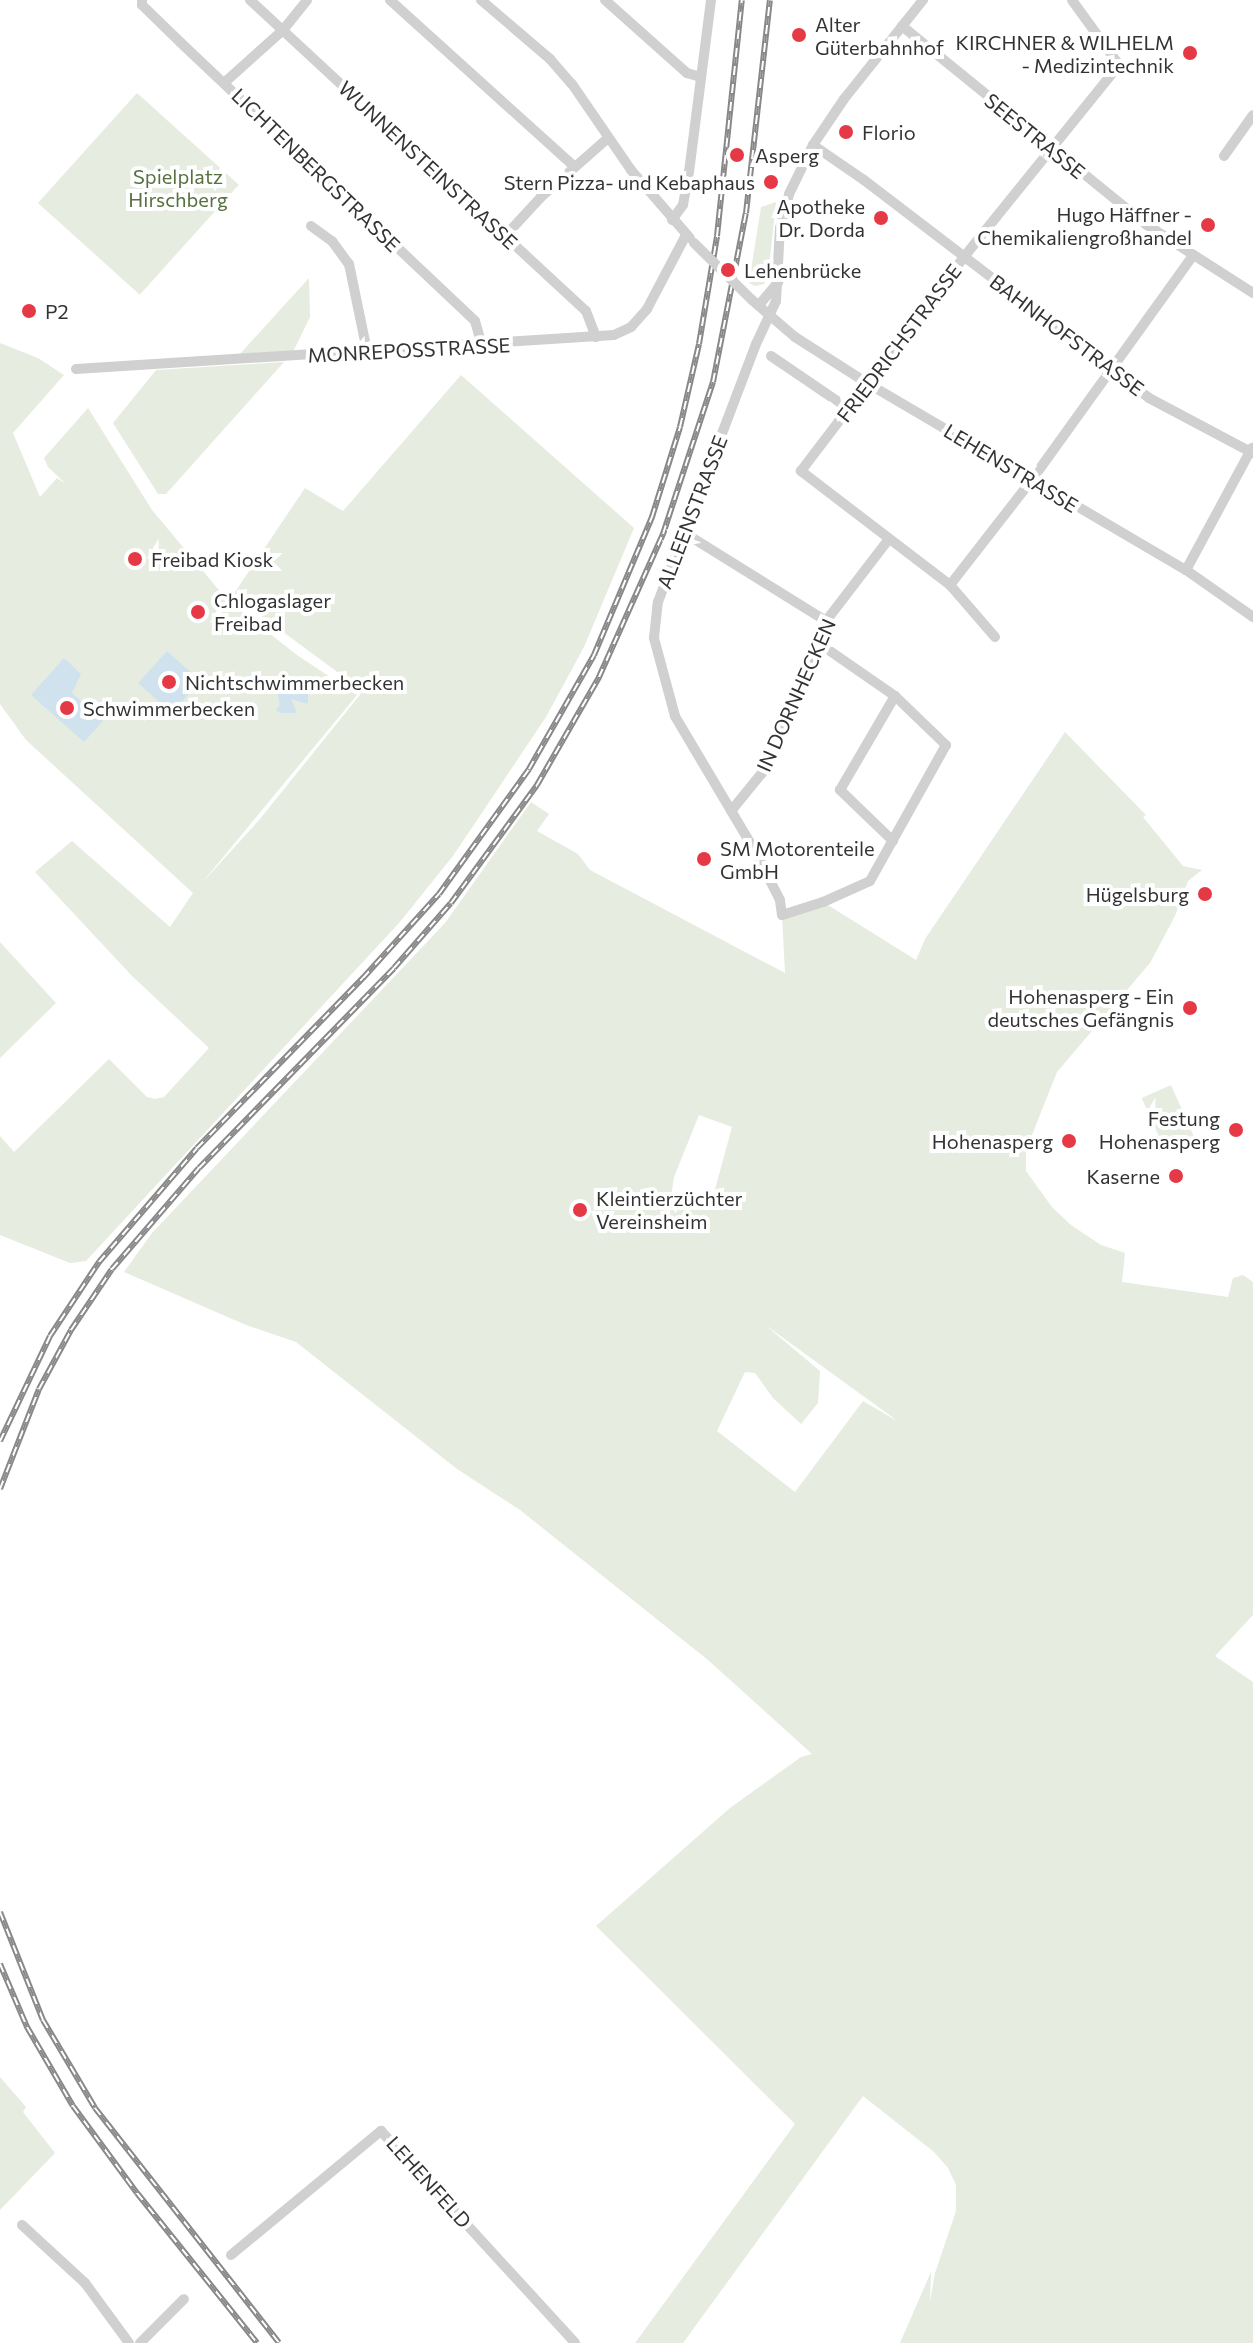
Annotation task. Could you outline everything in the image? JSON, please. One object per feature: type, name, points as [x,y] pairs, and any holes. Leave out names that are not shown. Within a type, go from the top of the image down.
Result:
[{"type":"street","name":"LICHTENBERGSTRASSE","points":[[142,0],[161,24],[475,321],[482,345]]},
{"type":"street","name":"WUNNENSTEINSTRASSE","points":[[250,0],[586,311],[596,337]]},
{"type":"street","points":[[224,83],[283,30],[307,0]]},
{"type":"street","points":[[390,0],[574,166]]},
{"type":"street","points":[[481,0],[550,59],[572,84],[608,138],[672,220],[771,316]]},
{"type":"street","points":[[605,0],[687,73],[700,77]]},
{"type":"street","points":[[672,220],[679,213],[685,194],[711,0]]},
{"type":"street","name":"ALLEENSTRASSE","points":[[893,841],[866,884],[782,915],[780,900],[675,716],[654,638],[658,602],[683,532],[759,337],[771,316],[779,280],[778,240],[783,216],[813,145],[844,99],[923,0]]},
{"type":"street","name":"FRIEDRICHSTRASSE","points":[[889,539],[801,471],[964,257],[1119,65],[1072,0]]},
{"type":"street","name":"SEESTRASSE","points":[[902,26],[1052,149],[1192,257],[1253,293]]},
{"type":"street","points":[[1224,156],[1253,115]]},
{"type":"street","points":[[505,236],[574,166],[608,138]]},
{"type":"street","name":"BAHNHOFSTRASSE","points":[[813,145],[1149,398],[1252,450]]},
{"type":"street","points":[[311,226],[342,252],[349,264],[367,351]]},
{"type":"street","name":"MONREPOSSTRASSE","points":[[76,369],[614,335],[642,316],[690,239]]},
{"type":"street","points":[[950,585],[1031,481],[1192,257]]},
{"type":"street","points":[[755,302],[779,280]]},
{"type":"street","name":"LEHENSTRASSE","points":[[771,316],[795,337],[867,383],[1186,570],[1253,617]]},
{"type":"street","points":[[771,356],[849,409]]},
{"type":"street","points":[[1186,570],[1252,450]]},
{"type":"street","points":[[683,532],[826,621]]},
{"type":"street","points":[[889,539],[950,585],[995,637]]},
{"type":"street","name":"IN DORNHECKEN","points":[[731,811],[762,773],[826,621],[889,539]]},
{"type":"street","points":[[817,642],[895,696],[946,745],[893,841],[840,790],[895,696]]},
{"type":"street","name":"LEHENFELD","points":[[231,2255],[381,2131],[575,2343]]},
{"type":"street","points":[[22,2225],[85,2283],[129,2343]]},
{"type":"street","points":[[140,2343],[184,2299]]},
{"type":"green space","name":"Spielplatz Hirschberg","points":[[137,93],[239,185],[140,295],[38,203]]},
{"type":"green space","points":[[776,202],[768,276],[764,284],[755,286],[749,283],[761,207]]},
{"type":"green space","points":[[309,278],[310,317],[292,354],[239,355]]},
{"type":"green space","points":[[0,343],[38,358],[64,375],[13,433],[40,497],[57,478],[66,484],[48,467],[44,458],[88,408],[152,510],[228,601],[297,655],[357,695],[201,884],[260,819],[363,691],[233,595],[305,488],[343,511],[461,375],[634,528],[584,647],[546,717],[453,856],[399,923],[86,1261],[70,1263],[0,1235],[0,1136],[14,1152],[109,1059],[147,1097],[155,1099],[164,1097],[209,1048],[132,976],[35,872],[72,841],[170,927],[193,893],[26,740],[0,704]]},
{"type":"green space","points":[[284,362],[166,494],[158,494],[113,423],[156,370]]},
{"type":"green space","points":[[1065,732],[1146,815],[1143,817],[1183,866],[1202,870],[1188,881],[1175,916],[1150,963],[1057,1072],[1026,1150],[1026,1171],[1052,1207],[1071,1225],[1101,1245],[1125,1253],[1122,1282],[1228,1297],[1233,1278],[1243,1275],[1253,1282],[1253,1615],[1215,1656],[1253,1682],[1253,2343],[900,2343],[931,2272],[930,2302],[935,2273],[956,2211],[956,2185],[948,2168],[934,2152],[863,2096],[683,2343],[635,2343],[795,2124],[596,1926],[730,1808],[801,1757],[812,1754],[708,1660],[520,1510],[457,1469],[296,1342],[246,1325],[124,1272],[152,1233],[445,923],[531,802],[549,814],[537,831],[578,854],[590,870],[785,973],[782,915],[823,902],[916,960],[925,939]],"holes":[[[699,1115],[732,1127],[711,1204],[671,1197],[674,1177]],[[764,1324],[899,1422],[863,1401],[795,1492],[717,1431],[745,1372],[755,1373],[773,1398],[801,1424],[818,1403],[820,1371]]]},
{"type":"green space","points":[[0,942],[56,1003],[0,1058]]},
{"type":"green space","points":[[1171,1085],[1195,1138],[1165,1151],[1142,1098]]},
{"type":"green space","points":[[0,2077],[26,2107],[23,2112],[55,2153],[0,2210]]},
{"type":"water","name":"Nichtschwimmerbecken","points":[[167,651],[200,681],[172,713],[138,683]]},
{"type":"water","name":"Schwimmerbecken","points":[[64,658],[81,674],[72,693],[103,721],[84,742],[31,695]]},
{"type":"water","points":[[296,681],[308,691],[308,704],[291,699],[297,713],[280,713],[276,710],[280,705],[277,692]]},
{"type":"railway","points":[[0,1441],[50,1336],[99,1262],[197,1148],[363,978],[439,894],[529,769],[594,655],[652,517],[680,427],[699,344],[717,236],[742,0]]},
{"type":"railway","points":[[0,1489],[39,1389],[71,1330],[112,1269],[199,1168],[394,968],[451,903],[537,785],[599,677],[663,534],[713,382],[746,213],[770,0]]},
{"type":"railway","points":[[0,1912],[43,2020],[95,2108],[279,2343]]},
{"type":"railway","points":[[0,1964],[27,2027],[73,2106],[137,2193],[257,2343]]},
{"type":"place","name":"Alter Güterbahnhof","points":[[799,35]]},
{"type":"place","name":"KIRCHNER & WILHELM - Medizintechnik","points":[[1190,53]]},
{"type":"place","name":"Florio","points":[[846,132]]},
{"type":"place","name":"Asperg","points":[[737,155]]},
{"type":"place","name":"Stern Pizza- und Kebaphaus","points":[[771,182]]},
{"type":"place","name":"Apotheke Dr. Dorda","points":[[881,218]]},
{"type":"place","name":"Hugo Häffner - Chemikaliengroßhandel","points":[[1208,225]]},
{"type":"place","name":"Lehenbrücke","points":[[728,270]]},
{"type":"place","name":"P2","points":[[29,311]]},
{"type":"place","name":"Freibad Kiosk","points":[[135,559]]},
{"type":"place","name":"Chlogaslager Freibad","points":[[198,612]]},
{"type":"place","name":"Nichtschwimmerbecken","points":[[169,682]]},
{"type":"place","name":"Schwimmerbecken","points":[[67,708]]},
{"type":"place","name":"SM Motorenteile GmbH","points":[[704,859]]},
{"type":"place","name":"Hügelsburg","points":[[1205,894]]},
{"type":"place","name":"Hohenasperg - Ein deutsches Gefängnis","points":[[1190,1008]]},
{"type":"place","name":"Festung Hohenasperg","points":[[1236,1130]]},
{"type":"place","name":"Hohenasperg","points":[[1069,1141]]},
{"type":"place","name":"Kaserne","points":[[1176,1176]]},
{"type":"place","name":"Kleintierzüchter Vereinsheim","points":[[580,1210]]}]
